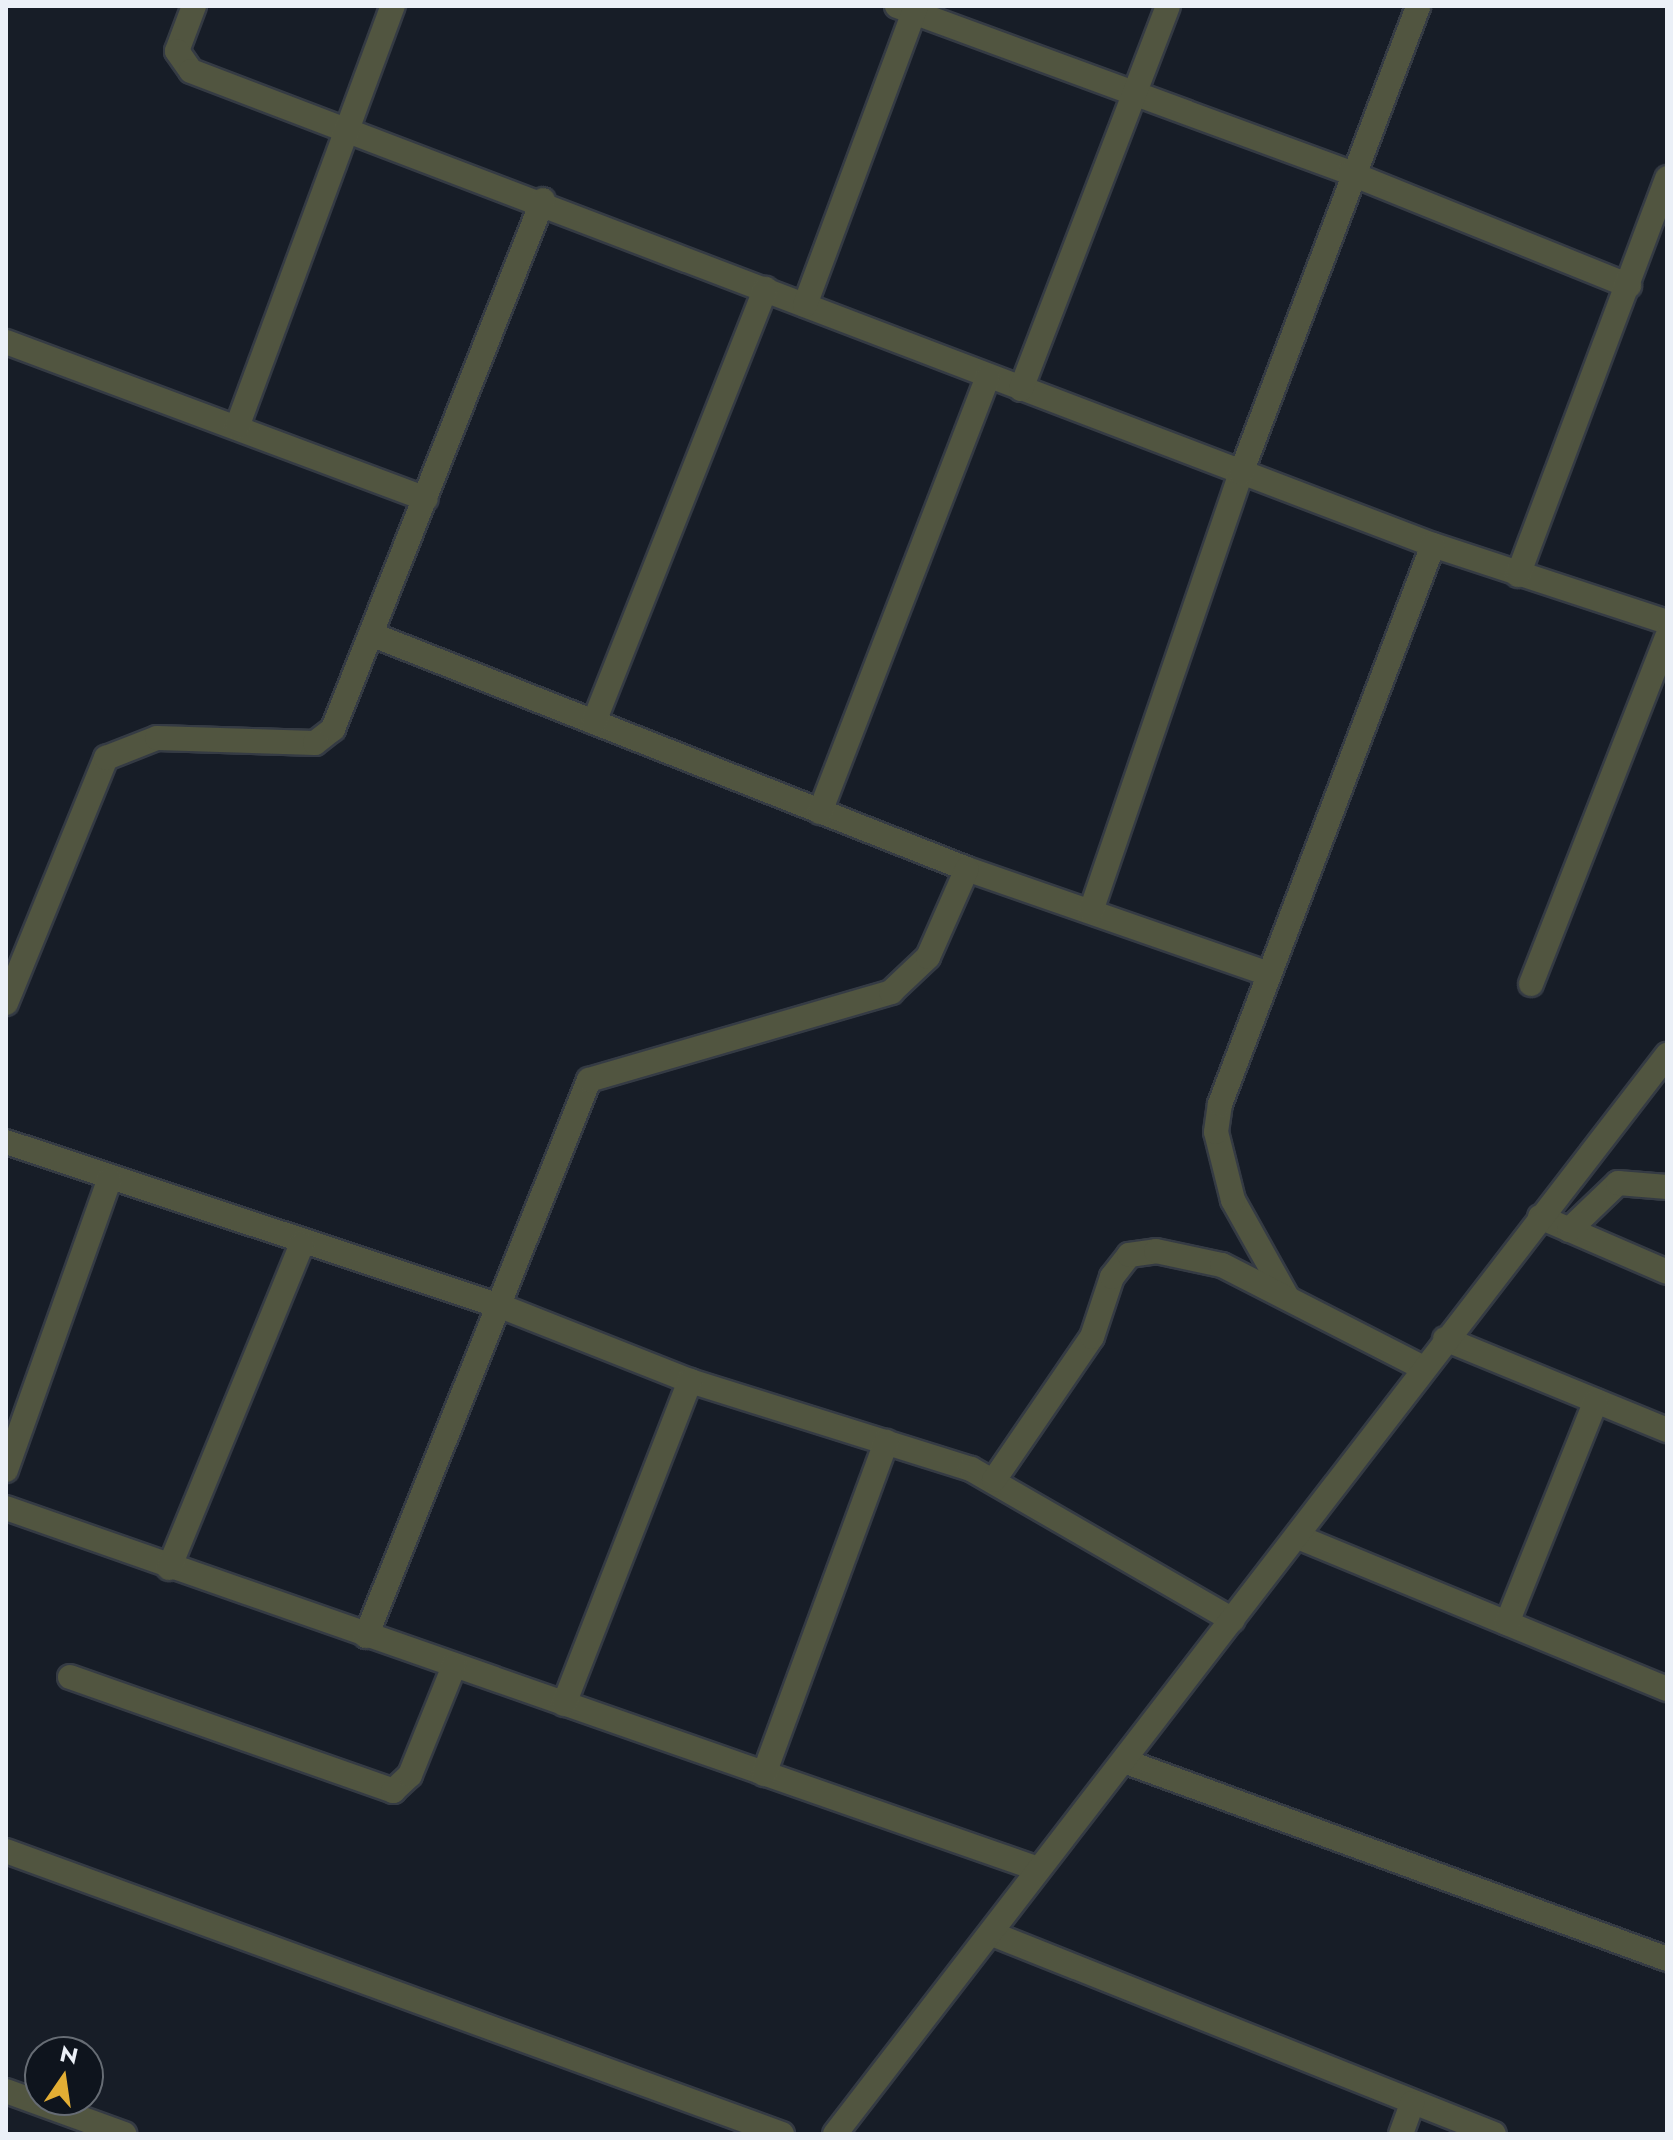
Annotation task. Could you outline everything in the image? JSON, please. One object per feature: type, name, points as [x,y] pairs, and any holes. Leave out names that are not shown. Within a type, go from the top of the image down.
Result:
[{"type":"street","points":[[194,6],[177,51],[182,66],[543,200],[988,377],[1433,545],[1667,622]]},
{"type":"street","points":[[237,427],[393,6]]},
{"type":"street","points":[[1021,389],[1168,6]]},
{"type":"street","points":[[1091,911],[1241,473],[1350,173],[1418,6]]},
{"type":"street","points":[[805,305],[909,8],[1350,173],[1629,286]]},
{"type":"street","points":[[1518,575],[1667,178]]},
{"type":"street","points":[[6,1003],[106,758],[157,738],[324,739],[373,635],[543,200]]},
{"type":"street","points":[[594,722],[765,289]]},
{"type":"street","points":[[6,342],[426,499]]},
{"type":"street","points":[[820,812],[988,377]]},
{"type":"street","points":[[1286,1295],[1233,1200],[1216,1132],[1266,973],[1433,545]]},
{"type":"street","points":[[373,635],[967,869],[1266,973]]},
{"type":"street","points":[[1531,984],[1667,637]]},
{"type":"street","points":[[366,1636],[503,1307],[589,1080],[891,992],[928,957],[967,869]]},
{"type":"street","points":[[835,2134],[995,1935],[1038,1869],[1298,1537],[1421,1367],[1667,1055]]},
{"type":"street","points":[[6,1142],[109,1180],[503,1307],[690,1381],[886,1442],[994,1480],[1233,1620]]},
{"type":"street","points":[[6,1470],[109,1180]]},
{"type":"street","points":[[1569,1230],[1618,1183],[1667,1187]]},
{"type":"street","points":[[1540,1217],[1667,1272]]},
{"type":"street","points":[[169,1568],[302,1244]]},
{"type":"street","points":[[994,1480],[1092,1337],[1112,1277],[1129,1255],[1156,1251],[1222,1265],[1286,1295],[1421,1367]]},
{"type":"street","points":[[1445,1339],[1667,1430]]},
{"type":"street","points":[[564,1704],[690,1381]]},
{"type":"street","points":[[1507,1623],[1596,1401]]},
{"type":"street","points":[[764,1774],[886,1442]]},
{"type":"street","points":[[6,1508],[169,1568],[1038,1869]]},
{"type":"street","points":[[1298,1537],[1667,1689]]},
{"type":"street","points":[[70,1677],[393,1791],[410,1775],[454,1666]]},
{"type":"street","points":[[1124,1761],[1667,1959]]},
{"type":"street","points":[[6,1851],[782,2134]]},
{"type":"street","points":[[995,1935],[1494,2134]]},
{"type":"street","points":[[6,2091],[124,2134]]},
{"type":"street","points":[[1401,2134],[1412,2103]]}]
